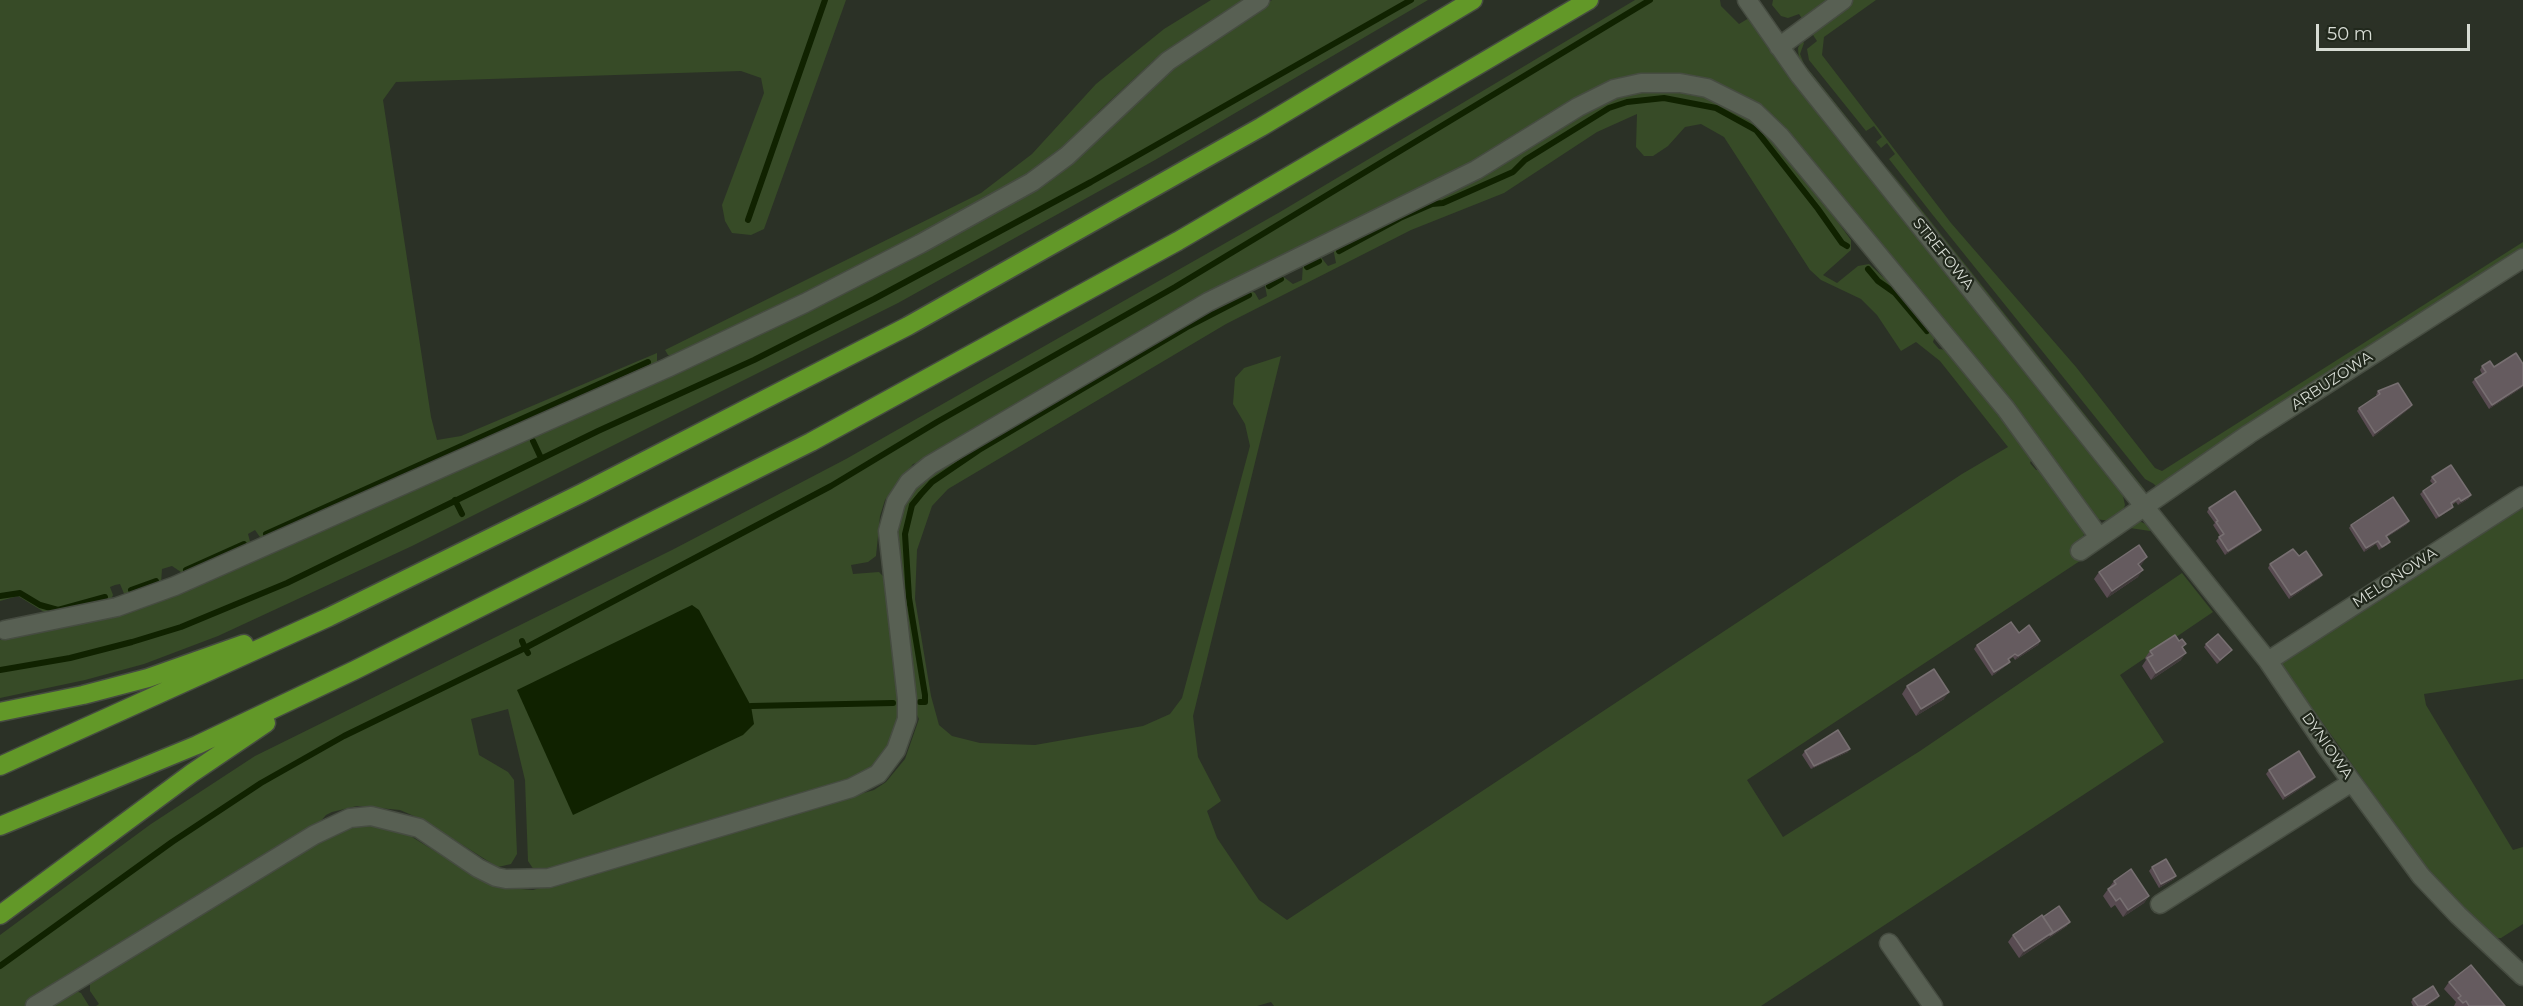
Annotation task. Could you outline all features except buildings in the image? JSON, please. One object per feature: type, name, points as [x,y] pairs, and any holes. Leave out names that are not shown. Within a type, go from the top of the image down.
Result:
[{"type":"highway","points":[[0,766],[329,617],[582,493],[908,326],[1261,127],[1473,0]]},
{"type":"highway","points":[[0,826],[156,763],[355,670],[812,442],[972,357],[1199,230],[1588,0]]},
{"type":"highway","points":[[0,712],[83,695],[148,678],[329,617]]},
{"type":"highway","points":[[0,915],[248,734],[355,670]]},
{"type":"street","points":[[5,630],[117,607],[175,586],[625,387],[815,297],[1032,182],[1066,156],[1168,61],[1260,0]]},
{"type":"street","name":"STREFOWA","points":[[1748,0],[1779,47],[2143,505]]},
{"type":"street","points":[[1779,47],[1843,0]]},
{"type":"street","points":[[35,1006],[328,827],[350,818],[371,816],[419,828],[478,868],[496,877],[520,880],[549,878],[851,789],[878,774],[896,750],[907,719],[907,699],[888,531],[896,502],[909,482],[930,465],[1208,302],[1476,170],[1578,107],[1614,89],[1641,83],[1680,83],[1707,88],[1755,112],[1787,145],[2006,409],[2099,537]]},
{"type":"street","name":"ARBUZOWA","points":[[2080,551],[2143,505],[2523,258]]},
{"type":"street","name":"MELONOWA","points":[[2268,661],[2523,496]]},
{"type":"street","name":"DYNIOWA","points":[[2143,505],[2268,661],[2421,876],[2458,915],[2523,976]]},
{"type":"street","points":[[2160,904],[2352,782]]},
{"type":"street","points":[[1889,943],[1933,1006]]},
{"type":"shaded area","points":[[0,0],[846,0],[764,229],[751,235],[732,233],[725,221],[722,205],[764,93],[761,78],[741,71],[396,82],[383,100],[431,417],[437,440],[461,436],[657,353],[657,365],[262,540],[255,530],[248,534],[251,545],[187,576],[172,566],[162,569],[161,584],[125,596],[120,584],[115,585],[110,587],[113,595],[110,602],[49,615],[18,596],[0,601]]},
{"type":"shaded area","points":[[1211,0],[1250,0],[1167,57],[1155,59],[1098,112],[1095,121],[1028,178],[846,274],[672,356],[668,355],[665,350],[981,193],[1032,154],[1096,84],[1164,29]]},
{"type":"shaded area","points":[[1272,0],[1428,0],[1155,160],[898,303],[412,546],[218,636],[144,664],[85,680],[0,698],[0,640],[82,622],[991,214],[1147,87],[1233,24]]},
{"type":"shaded area","points":[[1635,0],[1720,0],[1721,6],[1739,24],[1749,18],[1793,81],[2122,492],[2125,505],[2122,513],[2111,521],[2095,519],[1761,109],[1648,76],[1520,137],[924,461],[913,464],[885,500],[880,516],[876,556],[868,562],[851,565],[853,574],[879,572],[884,577],[901,697],[899,724],[883,758],[860,778],[546,872],[534,870],[528,861],[525,780],[508,709],[471,719],[479,755],[508,772],[514,780],[517,854],[511,864],[498,867],[423,820],[400,810],[357,806],[332,812],[326,815],[313,830],[26,1006],[0,1006],[0,935],[151,824],[255,756],[672,550],[846,459],[1280,212]]},
{"type":"shaded area","points":[[1773,0],[1876,0],[1824,37],[1822,55],[1951,223],[2076,367],[2155,468],[2162,471],[2523,242],[2523,252],[2158,489],[2145,479],[1932,214],[1889,159],[1895,154],[1887,143],[1881,148],[1876,142],[1882,137],[1874,126],[1866,131],[1809,60],[1807,49],[1817,41],[1799,14],[1788,18],[1781,16],[1772,5]]},
{"type":"shaded area","points":[[1802,40],[1804,43],[1800,54],[1804,64],[1861,135],[1799,62],[1798,48]]},
{"type":"shaded area","points":[[1635,91],[1695,92],[1751,117],[1771,136],[1832,207],[1834,217],[1851,240],[1851,250],[1823,275],[1837,283],[1858,266],[1869,264],[1883,277],[1893,281],[1936,333],[1933,342],[1939,349],[1949,350],[1998,408],[2032,459],[2030,463],[2036,470],[2039,470],[2085,531],[2082,540],[2137,520],[2152,527],[2150,531],[2130,528],[1747,780],[1783,837],[1920,751],[2182,573],[2213,612],[2120,675],[2164,742],[1761,1006],[1274,1006],[1271,1002],[1257,1006],[96,1006],[99,1004],[90,991],[90,982],[316,842],[355,825],[369,824],[399,829],[485,882],[499,887],[533,890],[874,790],[886,782],[905,759],[919,719],[915,711],[895,540],[902,511],[909,496],[928,475],[986,437],[1248,289],[1255,293],[1259,300],[1267,296],[1264,281],[1281,275],[1293,284],[1302,280],[1303,263],[1320,256],[1328,266],[1336,263],[1333,248],[1430,198],[1441,198],[1483,176],[1508,161],[1515,153],[1598,103]],"holes":[[[1637,114],[1636,147],[1644,156],[1653,156],[1668,146],[1685,127],[1701,124],[1724,137],[1810,270],[1821,280],[1861,299],[1877,315],[1901,351],[1916,342],[1940,361],[2008,447],[1962,474],[1287,920],[1259,900],[1217,838],[1207,811],[1221,801],[1198,757],[1193,716],[1281,356],[1244,368],[1235,378],[1233,404],[1245,424],[1250,446],[1182,698],[1170,714],[1143,726],[1035,745],[980,743],[952,736],[939,725],[931,696],[915,599],[917,550],[932,506],[948,489],[1226,324],[1411,230],[1504,193],[1597,132]]]},
{"type":"shaded area","points":[[1884,163],[2145,490],[2141,489],[1977,285]]},
{"type":"shaded area","points":[[2523,505],[2523,679],[2424,694],[2426,705],[2513,850],[2523,847],[2523,924],[2501,938],[2495,938],[2431,875],[2280,663]]},
{"type":"shaded area","points":[[692,605],[699,610],[751,706],[754,724],[743,735],[573,815],[517,690]]},
{"type":"shaded area","points":[[76,991],[81,993],[89,1006],[49,1006]]},
{"type":"waterway","points":[[748,220],[825,0]]},
{"type":"waterway","points":[[0,670],[70,658],[132,642],[181,627],[287,583],[598,431],[754,360],[874,299],[1091,182],[1411,0]]},
{"type":"waterway","points":[[528,653],[525,648],[831,486],[937,422],[1175,287],[1650,0]]},
{"type":"waterway","points":[[1339,251],[1400,218],[1432,204],[1443,203],[1513,172],[1525,160],[1609,108],[1627,102],[1664,98],[1716,108],[1756,130],[1842,243],[1847,246]]},
{"type":"waterway","points":[[1307,267],[1319,261]]},
{"type":"waterway","points":[[1868,269],[1878,281],[1895,293],[1927,331]]},
{"type":"waterway","points":[[1269,286],[1281,279]]},
{"type":"waterway","points":[[920,702],[925,702],[925,695],[909,598],[905,534],[912,505],[932,482],[979,450],[1189,326],[1249,295]]},
{"type":"waterway","points":[[266,534],[648,362]]},
{"type":"waterway","points":[[533,441],[541,458]]},
{"type":"waterway","points":[[455,500],[462,514]]},
{"type":"waterway","points":[[186,570],[244,544]]},
{"type":"waterway","points":[[131,590],[156,581]]},
{"type":"waterway","points":[[0,596],[20,593],[40,605],[58,610],[105,597]]},
{"type":"waterway","points":[[0,966],[172,842],[261,783],[344,736],[525,648],[522,641]]},
{"type":"waterway","points":[[751,706],[893,703]]}]
